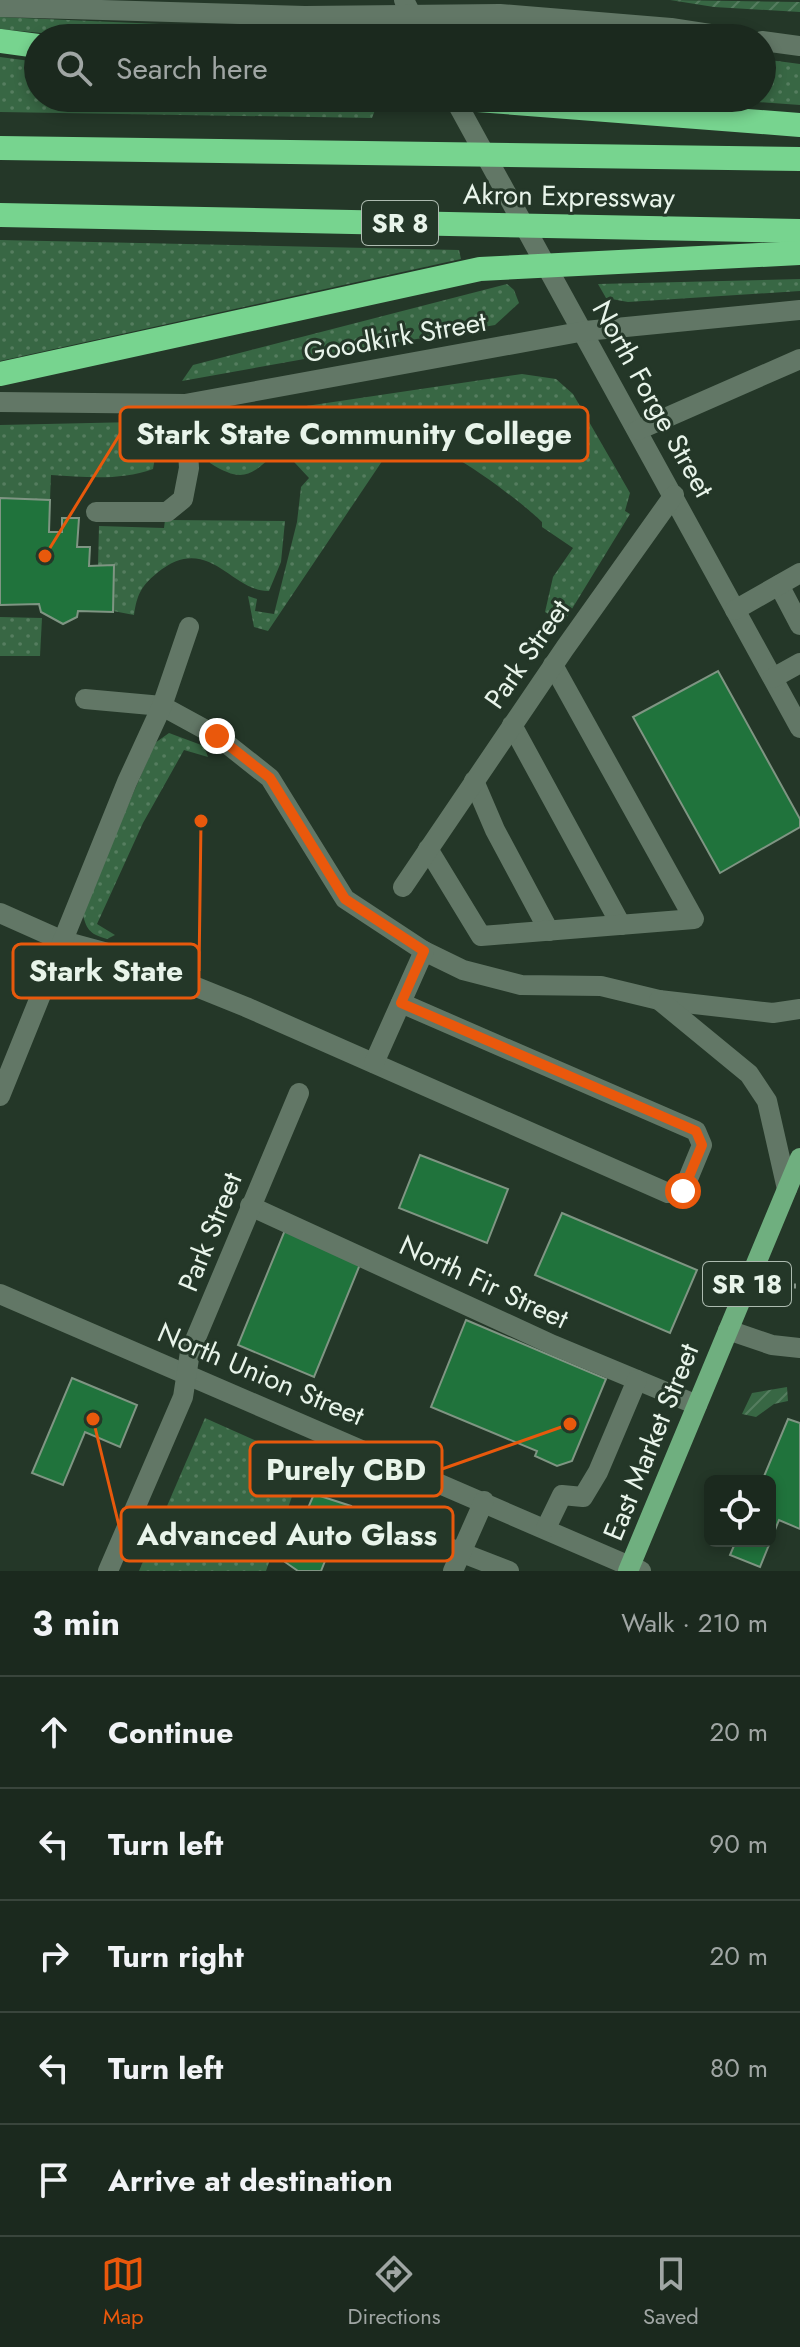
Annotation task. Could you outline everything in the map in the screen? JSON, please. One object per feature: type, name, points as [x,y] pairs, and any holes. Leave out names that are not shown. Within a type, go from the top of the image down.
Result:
[{"type":"highway","points":[[0,41],[24,44]]},
{"type":"highway","points":[[633,112],[800,125]]},
{"type":"highway","name":"Akron Expressway","points":[[0,148],[800,159]]},
{"type":"highway","name":"Akron Expressway","points":[[0,215],[800,231]]},
{"type":"highway","points":[[0,374],[480,269],[800,253]]},
{"type":"main road","name":"East Market Street","points":[[633,1569],[697,1405],[800,1158]]},
{"type":"street","points":[[0,7],[408,8],[623,24]]},
{"type":"street","points":[[776,43],[800,46]]},
{"type":"street","name":"North Forge Street","points":[[461,112],[585,331],[800,728]]},
{"type":"street","name":"Goodkirk Street","points":[[0,402],[185,404],[585,331],[800,310]]},
{"type":"street","points":[[638,430],[800,359]]},
{"type":"street","points":[[96,512],[167,512],[183,499],[189,468],[185,404]]},
{"type":"street","name":"Park Street","points":[[403,887],[553,665],[674,495]]},
{"type":"street","points":[[735,610],[800,573]]},
{"type":"street","points":[[779,585],[800,625]]},
{"type":"street","points":[[0,1096],[127,782],[162,706],[189,627]]},
{"type":"street","points":[[773,678],[800,663]]},
{"type":"street","points":[[428,849],[481,936],[694,919],[553,665]]},
{"type":"street","points":[[85,699],[162,706],[217,736],[270,778],[345,899],[424,951],[463,970],[521,985],[601,986],[659,1000],[773,1013],[800,1009]]},
{"type":"street","points":[[512,725],[621,925]]},
{"type":"street","points":[[474,781],[495,830],[549,931]]},
{"type":"street","points":[[0,913],[63,941],[122,957],[374,1063],[668,1193],[683,1191],[702,1145],[696,1131],[401,1003]]},
{"type":"street","points":[[374,1063],[424,951]]},
{"type":"street","points":[[659,1000],[749,1074],[767,1101],[787,1189]]},
{"type":"street","name":"Park Street","points":[[108,1571],[183,1397],[190,1352],[299,1093]]},
{"type":"street","name":"North Fir Street","points":[[250,1206],[697,1405]]},
{"type":"street","name":"North Union Street","points":[[0,1294],[484,1501],[633,1569]]},
{"type":"street","points":[[728,1330],[772,1345],[800,1348]]},
{"type":"street","points":[[546,1528],[562,1495],[583,1497],[598,1472],[637,1380]]},
{"type":"street","points":[[458,1561],[484,1501]]},
{"type":"street","points":[[372,1518],[458,1561],[509,1571]]},
{"type":"green space","points":[[670,0],[800,2],[800,12],[714,7]]},
{"type":"green space","points":[[0,17],[160,24],[24,24],[24,31],[0,29]]},
{"type":"green space","points":[[0,57],[24,60],[24,112],[374,112],[372,118],[0,112]]},
{"type":"green space","points":[[776,61],[800,64],[800,105],[776,103]]},
{"type":"green space","points":[[0,240],[459,250],[461,259],[0,361]]},
{"type":"green space","points":[[800,279],[800,291],[628,302],[606,298],[598,284]]},
{"type":"green space","points":[[507,284],[514,290],[519,303],[495,325],[182,381],[193,365]]},
{"type":"green space","points":[[522,374],[556,379],[573,394],[630,493],[625,511],[630,514],[567,617],[561,621],[545,612],[553,577],[573,548],[542,527],[542,522],[534,514],[508,493],[461,461],[448,454],[422,448],[399,436],[268,631],[254,627],[248,596],[257,599],[255,611],[274,614],[297,522],[301,487],[309,478],[281,448],[248,474],[232,474],[210,463],[206,443],[219,442],[224,423],[232,417]]},
{"type":"green space","points":[[136,422],[158,440],[153,469],[115,477],[51,475],[50,500],[0,498],[0,425]]},
{"type":"green space","points":[[165,520],[285,521],[281,562],[269,591],[255,589],[218,567],[191,558],[175,562],[157,573],[143,587],[134,615],[113,611],[114,565],[98,565],[99,526],[164,528]]},
{"type":"green space","points":[[0,617],[42,618],[40,656],[0,656]]},
{"type":"green space","points":[[169,733],[204,746],[208,757],[184,750],[143,823],[97,924],[115,935],[107,939],[89,930],[82,911],[155,743]]},
{"type":"green space","points":[[787,1387],[788,1401],[774,1404],[756,1417],[742,1414],[752,1393]]},
{"type":"green space","points":[[205,1418],[304,1462],[266,1571],[139,1571]]},
{"type":"building","points":[[0,498],[50,500],[49,532],[62,532],[62,518],[79,518],[77,547],[90,547],[89,566],[114,565],[113,612],[78,611],[77,617],[63,624],[41,612],[39,604],[0,605]]},
{"type":"building","points":[[718,671],[800,819],[800,827],[720,873],[633,717]]},
{"type":"building","points":[[420,1155],[508,1189],[487,1243],[399,1208]]},
{"type":"building","points":[[562,1213],[697,1270],[670,1333],[535,1275]]},
{"type":"building","points":[[285,1230],[361,1262],[314,1377],[238,1345]]},
{"type":"building","points":[[466,1320],[606,1379],[572,1461],[557,1466],[535,1456],[537,1451],[431,1407]]},
{"type":"building","points":[[72,1378],[137,1405],[120,1447],[85,1432],[63,1485],[32,1473]]},
{"type":"building","points":[[788,1419],[800,1423],[800,1529],[779,1520],[776,1527],[776,1475],[765,1475]]},
{"type":"building","points":[[314,1494],[351,1506],[336,1548],[331,1546],[321,1571],[298,1571],[285,1562]]},
{"type":"building","points":[[733,1547],[768,1547],[760,1567],[730,1555]]},
{"type":"place","name":"Stark State Community College","points":[[45,556]]},
{"type":"place","name":"Stark State","points":[[201,821]]},
{"type":"place","name":"Advanced Auto Glass","points":[[93,1419]]},
{"type":"place","name":"Purely CBD","points":[[570,1424]]},
{"type":"route","points":[[217,736],[270,778],[345,899],[424,951],[401,1003],[696,1131],[702,1145],[683,1191]]}]
